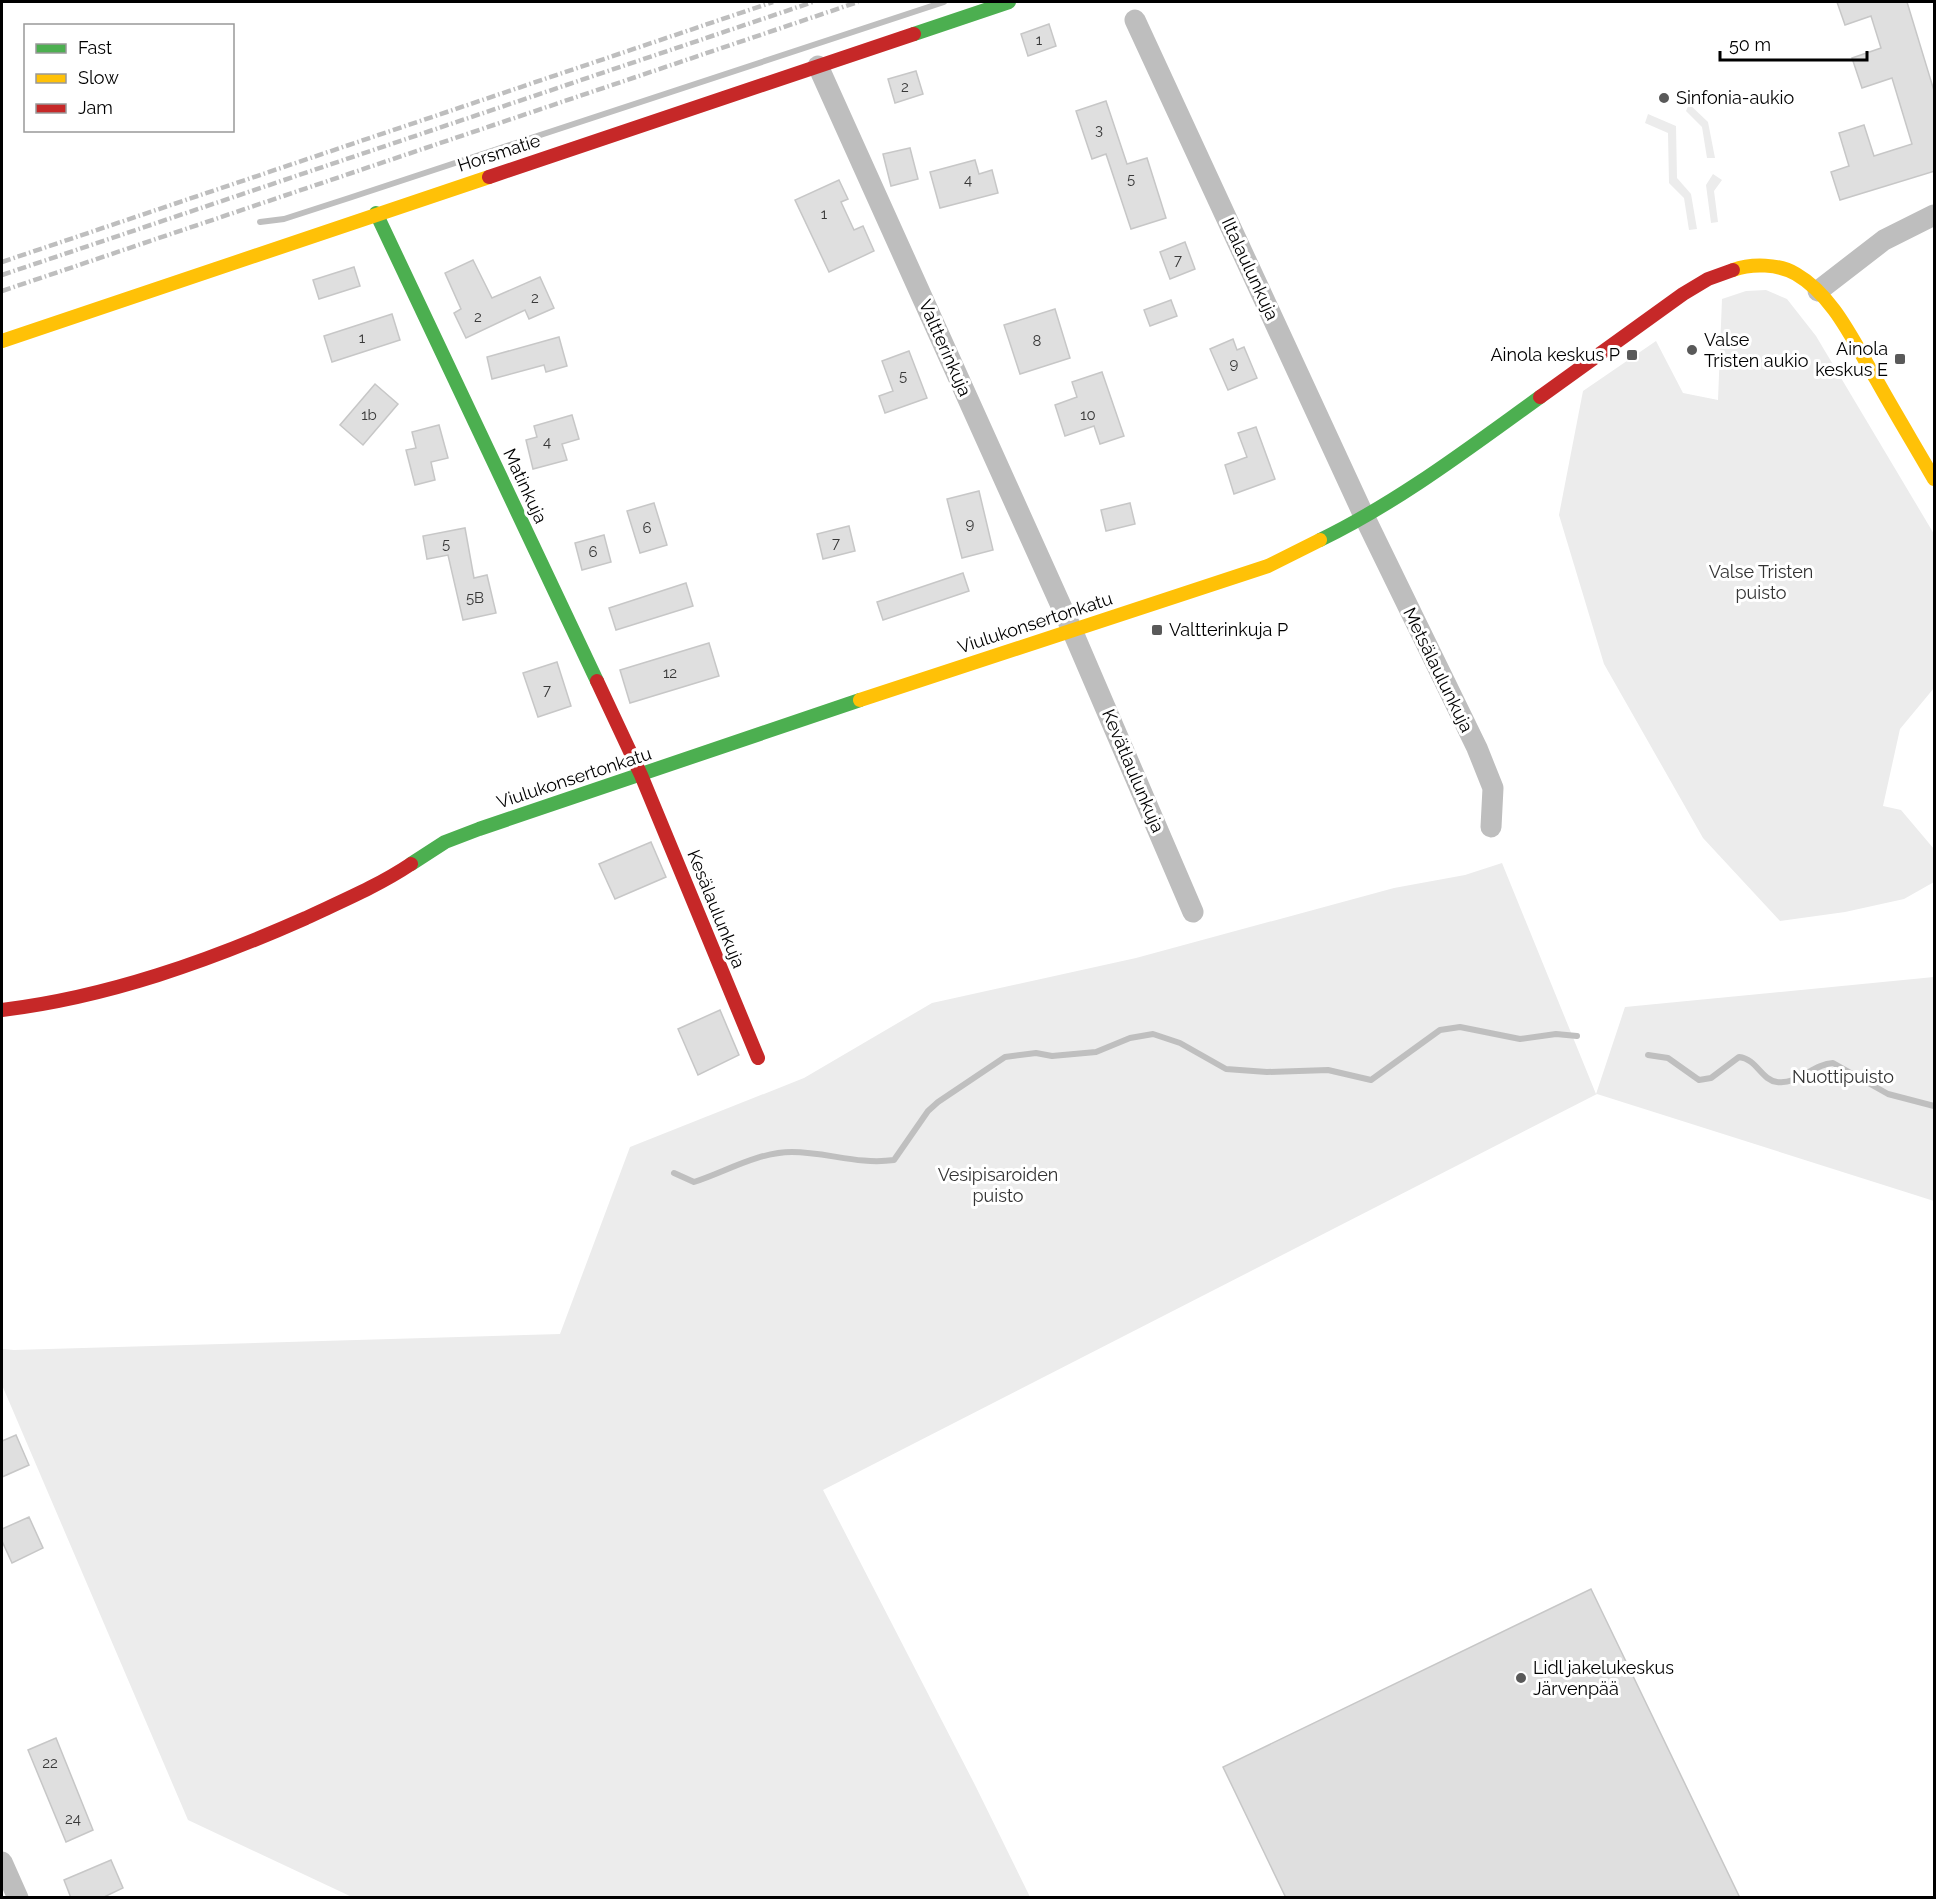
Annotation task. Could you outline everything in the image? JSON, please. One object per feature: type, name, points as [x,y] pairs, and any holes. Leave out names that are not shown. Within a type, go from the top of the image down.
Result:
[{"type":"street","name":"Horsmatie","points":[[2,340],[1009,2]]},
{"type":"street","name":"Iltalaulunkuja","points":[[1135,20],[1365,518]]},
{"type":"street","name":"Valtterinkuja","points":[[818,66],[1072,630]]},
{"type":"street","name":"Matinkuja","points":[[376,213],[641,775]]},
{"type":"street","points":[[1818,291],[1884,240],[1935,215]]},
{"type":"street","name":"Viulukonsertonkatu","points":[[2,1010],[148,980],[268,935],[384,883],[445,842],[479,828],[1268,566],[1365,518],[1442,469],[1654,314],[1707,279],[1738,268],[1782,267],[1797,274],[1818,291],[1841,320],[1935,479]]},
{"type":"street","name":"Metsälaulunkuja","points":[[1365,518],[1477,748],[1493,788],[1491,826]]},
{"type":"street","name":"Kevätlaulunkuja","points":[[1072,630],[1193,912]]},
{"type":"street","name":"Kesälaulunkuja","points":[[641,775],[758,1058]]},
{"type":"street","points":[[2,1862],[18,1898]]},
{"type":"green space","points":[[1689,104],[1708,122],[1715,158],[1707,158],[1702,127],[1686,111]]},
{"type":"green space","points":[[1648,114],[1676,126],[1677,178],[1691,194],[1697,229],[1689,230],[1684,198],[1669,183],[1668,133],[1645,123]]},
{"type":"green space","points":[[1713,174],[1722,180],[1714,191],[1718,222],[1711,223],[1706,185]]},
{"type":"green space","name":"Valse Tristen puisto","points":[[1766,290],[1787,299],[1816,336],[1934,534],[1934,688],[1900,729],[1883,806],[1901,810],[1934,849],[1934,882],[1904,899],[1845,912],[1780,921],[1703,838],[1604,664],[1559,515],[1583,391],[1656,341],[1683,393],[1718,400],[1722,299],[1746,291]]},
{"type":"green space","points":[[1502,863],[1596,1094],[1625,1007],[1934,977],[1934,1201],[1597,1094],[823,1490],[1030,1897],[352,1897],[188,1820],[2,1385],[2,1349],[560,1334],[630,1147],[804,1078],[932,1003],[1136,958],[1394,888],[1465,875]]},
{"type":"building","points":[[1837,2],[1907,2],[1935,94],[1935,171],[1840,200],[1831,172],[1849,166],[1839,133],[1864,125],[1874,156],[1912,144],[1892,78],[1862,88],[1852,58],[1881,48],[1871,16],[1845,25]]},
{"type":"building","points":[[1049,24],[1056,46],[1028,56],[1021,34]]},
{"type":"building","points":[[916,71],[923,94],[895,103],[888,79]]},
{"type":"building","points":[[1106,101],[1127,164],[1147,158],[1166,218],[1131,229],[1106,154],[1092,159],[1076,111]]},
{"type":"building","points":[[910,148],[918,179],[891,186],[883,154]]},
{"type":"building","points":[[975,160],[979,174],[992,170],[998,193],[940,208],[930,172]]},
{"type":"building","points":[[839,180],[848,199],[841,202],[854,230],[863,226],[874,251],[829,272],[795,200]]},
{"type":"building","points":[[1185,242],[1195,269],[1170,279],[1160,252]]},
{"type":"building","points":[[473,260],[492,298],[540,277],[554,308],[529,319],[525,310],[466,338],[454,313],[461,309],[445,273]]},
{"type":"building","points":[[354,267],[360,286],[319,299],[313,280]]},
{"type":"building","points":[[1171,300],[1177,316],[1150,326],[1144,310]]},
{"type":"building","points":[[1055,309],[1070,358],[1020,374],[1004,325]]},
{"type":"building","points":[[392,314],[400,340],[332,362],[324,336]]},
{"type":"building","points":[[559,337],[567,366],[546,372],[544,365],[492,379],[487,357]]},
{"type":"building","points":[[1233,339],[1237,350],[1244,347],[1257,378],[1228,390],[1210,349]]},
{"type":"building","points":[[909,351],[927,398],[885,413],[879,396],[893,391],[882,361]]},
{"type":"building","points":[[1102,372],[1124,436],[1100,444],[1094,426],[1065,436],[1055,405],[1077,397],[1072,382]]},
{"type":"building","points":[[375,384],[398,404],[363,445],[340,425]]},
{"type":"building","points":[[572,415],[579,439],[562,444],[567,460],[533,469],[526,440],[537,437],[534,426]]},
{"type":"building","points":[[439,425],[448,458],[431,462],[435,480],[415,485],[406,450],[416,448],[412,432]]},
{"type":"building","points":[[1256,427],[1275,479],[1234,494],[1225,465],[1247,457],[1238,433]]},
{"type":"building","points":[[979,491],[993,550],[962,558],[947,499]]},
{"type":"building","points":[[654,503],[667,545],[640,553],[627,511]]},
{"type":"building","points":[[1130,503],[1135,524],[1106,531],[1101,510]]},
{"type":"building","points":[[849,526],[855,551],[823,559],[817,534]]},
{"type":"building","points":[[465,528],[474,578],[487,575],[496,613],[463,620],[448,555],[427,559],[423,536]]},
{"type":"building","points":[[604,535],[611,562],[582,570],[575,543]]},
{"type":"building","points":[[963,573],[969,591],[883,620],[877,602]]},
{"type":"building","points":[[686,583],[693,606],[616,630],[609,608]]},
{"type":"building","points":[[709,643],[719,676],[630,703],[620,670]]},
{"type":"building","points":[[557,662],[571,706],[538,717],[523,673]]},
{"type":"building","points":[[651,842],[666,877],[615,899],[599,864]]},
{"type":"building","points":[[720,1010],[739,1055],[698,1075],[678,1029]]},
{"type":"building","points":[[16,1435],[29,1465],[2,1477],[2,1441]]},
{"type":"building","points":[[29,1517],[43,1548],[12,1563],[2,1541],[2,1529]]},
{"type":"building","name":"Lidl jakelukeskus Järvenpää","points":[[1591,1589],[1740,1898],[1286,1898],[1223,1767]]},
{"type":"building","points":[[56,1738],[93,1830],[66,1842],[28,1750]]},
{"type":"building","points":[[111,1860],[123,1888],[102,1898],[71,1898],[64,1880]]},
{"type":"waterway","points":[[260,222],[284,219],[944,2]]},
{"type":"waterway","points":[[674,1173],[694,1182],[767,1155],[792,1152],[855,1160],[894,1160],[928,1111],[1005,1057],[1036,1053],[1052,1056],[1096,1052],[1130,1038],[1153,1034],[1180,1043],[1226,1069],[1267,1072],[1328,1070],[1371,1080],[1440,1030],[1460,1027],[1520,1039],[1556,1034],[1577,1036]]},
{"type":"waterway","points":[[1648,1055],[1668,1058],[1699,1080],[1711,1078],[1739,1057],[1750,1061],[1767,1078],[1777,1082],[1799,1078],[1819,1067],[1833,1063],[1888,1094],[1934,1106]]},
{"type":"railway","points":[[2,262],[773,2]]},
{"type":"railway","points":[[2,275],[813,2]]},
{"type":"railway","points":[[2,291],[858,2]]},
{"type":"traffic: fast","points":[[914,34],[1009,2]]},
{"type":"traffic: fast","points":[[376,213],[597,681]]},
{"type":"traffic: fast","points":[[1320,540],[1350,525],[1406,491],[1540,397]]},
{"type":"traffic: fast","points":[[411,864],[445,842],[479,829],[860,700]]},
{"type":"traffic: slow","points":[[2,341],[489,177]]},
{"type":"traffic: slow","points":[[1733,270],[1757,266],[1782,268],[1796,274],[1821,295],[1842,321],[1934,479]]},
{"type":"traffic: slow","points":[[860,700],[1268,566],[1320,540]]},
{"type":"traffic: jam","points":[[489,177],[914,34]]},
{"type":"traffic: jam","points":[[1540,397],[1683,294],[1708,279],[1733,270]]},
{"type":"traffic: jam","points":[[597,681],[641,775],[758,1058]]},
{"type":"traffic: jam","points":[[2,1010],[42,1004],[119,987],[195,963],[306,918],[373,886],[411,864]]},
{"type":"place","name":"Sinfonia-aukio","points":[[1664,98]]},
{"type":"place","name":"Valse Tristen aukio","points":[[1692,350]]},
{"type":"place","name":"Ainola keskus P","points":[[1632,355]]},
{"type":"place","name":"Ainola keskus E","points":[[1900,359]]},
{"type":"place","name":"Valtterinkuja P","points":[[1157,630]]},
{"type":"place","name":"Lidl jakelukeskus Järvenpää","points":[[1521,1678]]},
{"type":"park label","name":"Nuottipuisto","points":[[1843,1077]]},
{"type":"park label","name":"Vesipisaroiden puisto","points":[[998,1185]]}]
